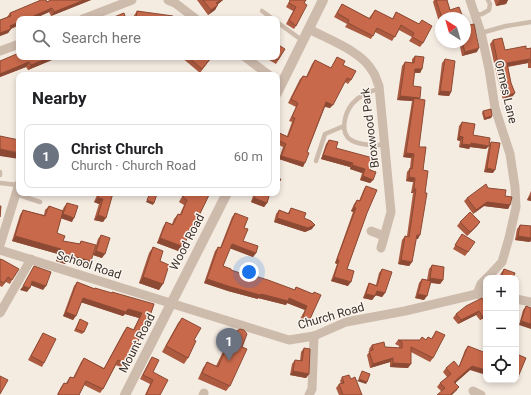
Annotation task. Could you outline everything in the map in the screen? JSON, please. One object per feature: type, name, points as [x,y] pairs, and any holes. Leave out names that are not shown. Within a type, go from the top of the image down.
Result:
[{"type":"street","points":[[91,16],[132,0]]},
{"type":"street","points":[[168,0],[176,3],[192,16]]},
{"type":"street","points":[[280,82],[303,41],[323,0]]},
{"type":"street","name":"Ormes Lane","points":[[470,0],[481,33],[489,69],[495,108],[510,154],[515,187],[516,207],[509,238],[502,262],[491,275]]},
{"type":"street","name":"Broxwood Park","points":[[309,29],[355,53],[366,62],[374,72],[379,89],[391,212],[381,248]]},
{"type":"street","points":[[0,51],[16,45]]},
{"type":"street","points":[[249,60],[265,72]]},
{"type":"street","points":[[0,245],[16,194]]},
{"type":"street","name":"Wood Road","points":[[172,303],[225,196]]},
{"type":"street","points":[[371,231],[384,236]]},
{"type":"street","name":"School Road","points":[[0,250],[172,303]]},
{"type":"street","points":[[0,312],[31,259]]},
{"type":"street","name":"Ormes Lane","points":[[482,295],[481,284],[483,282]]},
{"type":"street","name":"Church Road","points":[[172,303],[290,340],[314,336],[346,322],[482,295]]},
{"type":"street","points":[[519,300],[531,302]]},
{"type":"street","name":"Mount Road","points":[[125,395],[172,303]]},
{"type":"street","points":[[309,395],[312,389],[314,336]]},
{"type":"lane","points":[[475,15],[482,14],[489,10],[490,4],[488,0]]},
{"type":"lane","points":[[262,10],[269,16]]},
{"type":"lane","points":[[481,33],[506,26],[531,22]]},
{"type":"lane","points":[[280,24],[303,41]]},
{"type":"lane","points":[[379,89],[366,93],[352,104],[344,126],[345,133],[351,140],[362,144],[385,145]]},
{"type":"lane","points":[[316,161],[325,134],[344,126]]},
{"type":"lane","points":[[0,183],[16,187]]},
{"type":"lane","points":[[31,196],[40,202]]},
{"type":"building","points":[[41,0],[46,0],[47,2],[51,0],[84,0],[54,12],[52,8],[34,16],[16,16],[16,23],[10,26],[11,29],[0,33],[0,20],[11,16],[10,13]]},
{"type":"building","points":[[203,0],[221,0],[216,3],[218,5],[211,10]]},
{"type":"building","points":[[290,0],[306,0],[304,3],[307,5],[296,26],[289,20],[296,7],[289,3]]},
{"type":"building","points":[[436,0],[447,0],[450,10],[459,7],[461,12],[440,12]]},
{"type":"building","points":[[342,4],[370,19],[375,10],[393,19],[396,12],[419,24],[422,20],[432,26],[423,43],[412,37],[414,33],[401,25],[395,37],[377,28],[373,36],[348,23],[349,20],[337,13]]},
{"type":"building","points":[[137,11],[173,16],[136,16]]},
{"type":"building","points":[[124,13],[125,16],[116,16]]},
{"type":"building","points":[[474,24],[479,48],[465,52],[464,48],[471,48],[471,25]]},
{"type":"building","points":[[502,38],[505,50],[526,46],[526,49],[531,48],[531,63],[530,59],[507,63],[511,83],[515,93],[506,96],[493,40]]},
{"type":"building","points":[[280,46],[285,49],[280,57]]},
{"type":"building","points":[[16,54],[16,60],[44,60],[31,65],[29,62],[0,74],[0,61]]},
{"type":"building","points":[[415,56],[424,57],[422,69],[415,69],[413,86],[421,87],[420,98],[400,96],[405,62],[414,63]]},
{"type":"building","points":[[337,57],[345,61],[343,65],[356,71],[351,80],[347,78],[333,105],[326,102],[307,152],[309,153],[305,163],[281,156],[286,144],[280,141],[280,133],[288,137],[295,118],[292,117],[298,103],[291,99],[303,76],[307,77],[315,60],[331,68]]},
{"type":"building","points":[[445,59],[455,61],[451,92],[440,91]]},
{"type":"building","points":[[192,60],[209,60],[202,69]]},
{"type":"building","points":[[414,98],[425,100],[419,147],[426,147],[423,170],[428,171],[425,193],[427,193],[420,235],[417,235],[412,262],[401,260],[405,236],[409,237],[416,189],[414,189],[415,178],[409,177],[410,168],[412,169],[414,154],[406,153]]},
{"type":"building","points":[[491,109],[492,116],[485,118],[483,111]]},
{"type":"building","points":[[462,122],[475,124],[473,135],[490,138],[489,146],[471,143],[471,145],[462,144],[463,137],[459,136]]},
{"type":"building","points":[[0,136],[16,139],[16,152],[0,149]]},
{"type":"building","points":[[329,140],[338,142],[336,148],[373,158],[370,170],[376,172],[373,180],[363,176],[365,169],[352,165],[353,163],[323,155]]},
{"type":"building","points":[[491,142],[500,143],[495,170],[487,168]]},
{"type":"building","points":[[486,184],[488,188],[506,190],[505,196],[512,197],[510,205],[487,202],[476,210],[467,198]]},
{"type":"building","points":[[366,186],[377,190],[347,269],[354,271],[351,282],[334,277],[339,260],[337,259],[356,208],[354,207],[357,200],[360,201]]},
{"type":"building","points":[[98,196],[112,196],[106,218],[98,215],[103,199],[98,198]]},
{"type":"building","points":[[149,196],[156,196],[154,203],[147,200]]},
{"type":"building","points":[[209,196],[192,230],[190,229],[184,247],[160,238],[166,222],[173,225],[178,214],[181,215],[187,200],[183,197]]},
{"type":"building","points":[[255,196],[269,196],[267,203],[254,198]]},
{"type":"building","points":[[67,203],[78,206],[74,218],[63,214]]},
{"type":"building","points":[[49,206],[63,211],[57,233],[65,236],[63,241],[80,244],[81,241],[96,245],[91,261],[69,255],[68,259],[59,256],[61,249],[15,236],[23,210],[45,216]]},
{"type":"building","points":[[291,208],[306,213],[304,218],[311,221],[315,225],[308,228],[277,218],[279,210],[289,214]]},
{"type":"building","points":[[470,212],[480,222],[470,232],[460,222]]},
{"type":"building","points":[[235,213],[248,218],[244,228],[248,229],[243,241],[258,246],[256,253],[232,244],[223,266],[255,278],[255,276],[295,290],[296,287],[313,294],[314,292],[321,295],[310,319],[303,316],[307,306],[289,298],[288,301],[260,295],[207,279],[218,247],[221,248]]},
{"type":"building","points":[[520,225],[531,226],[531,238],[518,236]]},
{"type":"building","points":[[462,234],[475,242],[468,252],[455,245]]},
{"type":"building","points":[[101,235],[110,238],[105,254],[96,251]]},
{"type":"building","points":[[153,247],[163,251],[160,261],[169,265],[163,284],[143,277]]},
{"type":"building","points":[[0,259],[19,269],[12,280],[8,277],[4,283],[0,281]]},
{"type":"building","points":[[432,265],[444,267],[443,280],[430,278]]},
{"type":"building","points":[[34,266],[51,272],[46,286],[32,281],[30,288],[23,286]]},
{"type":"building","points":[[382,269],[392,272],[385,293],[377,291],[375,296],[366,294],[369,283],[377,286]]},
{"type":"building","points":[[504,269],[515,273],[514,275],[502,275]]},
{"type":"building","points":[[422,279],[431,281],[427,296],[418,294]]},
{"type":"building","points":[[77,282],[95,289],[112,292],[154,304],[149,319],[137,343],[135,342],[124,363],[118,360],[103,389],[86,381],[79,395],[60,395],[58,394],[64,383],[67,384],[70,377],[74,378],[84,358],[104,369],[127,327],[134,330],[142,313],[128,309],[126,312],[83,298],[76,316],[66,312]]},
{"type":"building","points":[[482,298],[483,316],[479,311],[461,320],[456,314],[466,306]]},
{"type":"building","points":[[526,306],[531,308],[531,324],[521,321]]},
{"type":"building","points":[[182,318],[201,328],[194,340],[196,341],[188,358],[166,346]]},
{"type":"building","points":[[80,319],[88,323],[84,332],[76,329]]},
{"type":"building","points":[[240,329],[244,330],[247,334],[242,347],[247,349],[230,386],[202,373],[207,362],[218,367],[233,333]]},
{"type":"building","points":[[436,331],[445,335],[433,358],[411,347],[411,364],[393,363],[393,358],[373,364],[369,351],[373,350],[372,345],[384,342],[385,347],[402,348],[402,342],[398,340],[420,340],[422,337],[426,340],[428,337],[432,339]]},
{"type":"building","points":[[43,333],[56,339],[44,363],[31,356]]},
{"type":"building","points":[[468,346],[483,352],[483,369],[472,366],[454,382],[459,387],[450,395],[437,395],[445,388],[440,383],[451,374],[446,368],[454,361],[459,367]]},
{"type":"building","points":[[304,348],[310,349],[309,374],[293,371],[295,360],[302,361]]},
{"type":"building","points":[[519,355],[526,358],[519,375]]},
{"type":"building","points":[[152,357],[159,360],[153,372],[168,380],[160,395],[146,395],[153,380],[143,375]]},
{"type":"building","points":[[362,371],[370,374],[367,382],[359,379]]},
{"type":"building","points":[[349,375],[351,379],[355,377],[362,395],[343,395],[339,384],[344,383],[342,377]]},
{"type":"building","points":[[0,376],[8,380],[0,394]]},
{"type":"place","name":"Christ Church","points":[[229,361]]}]
